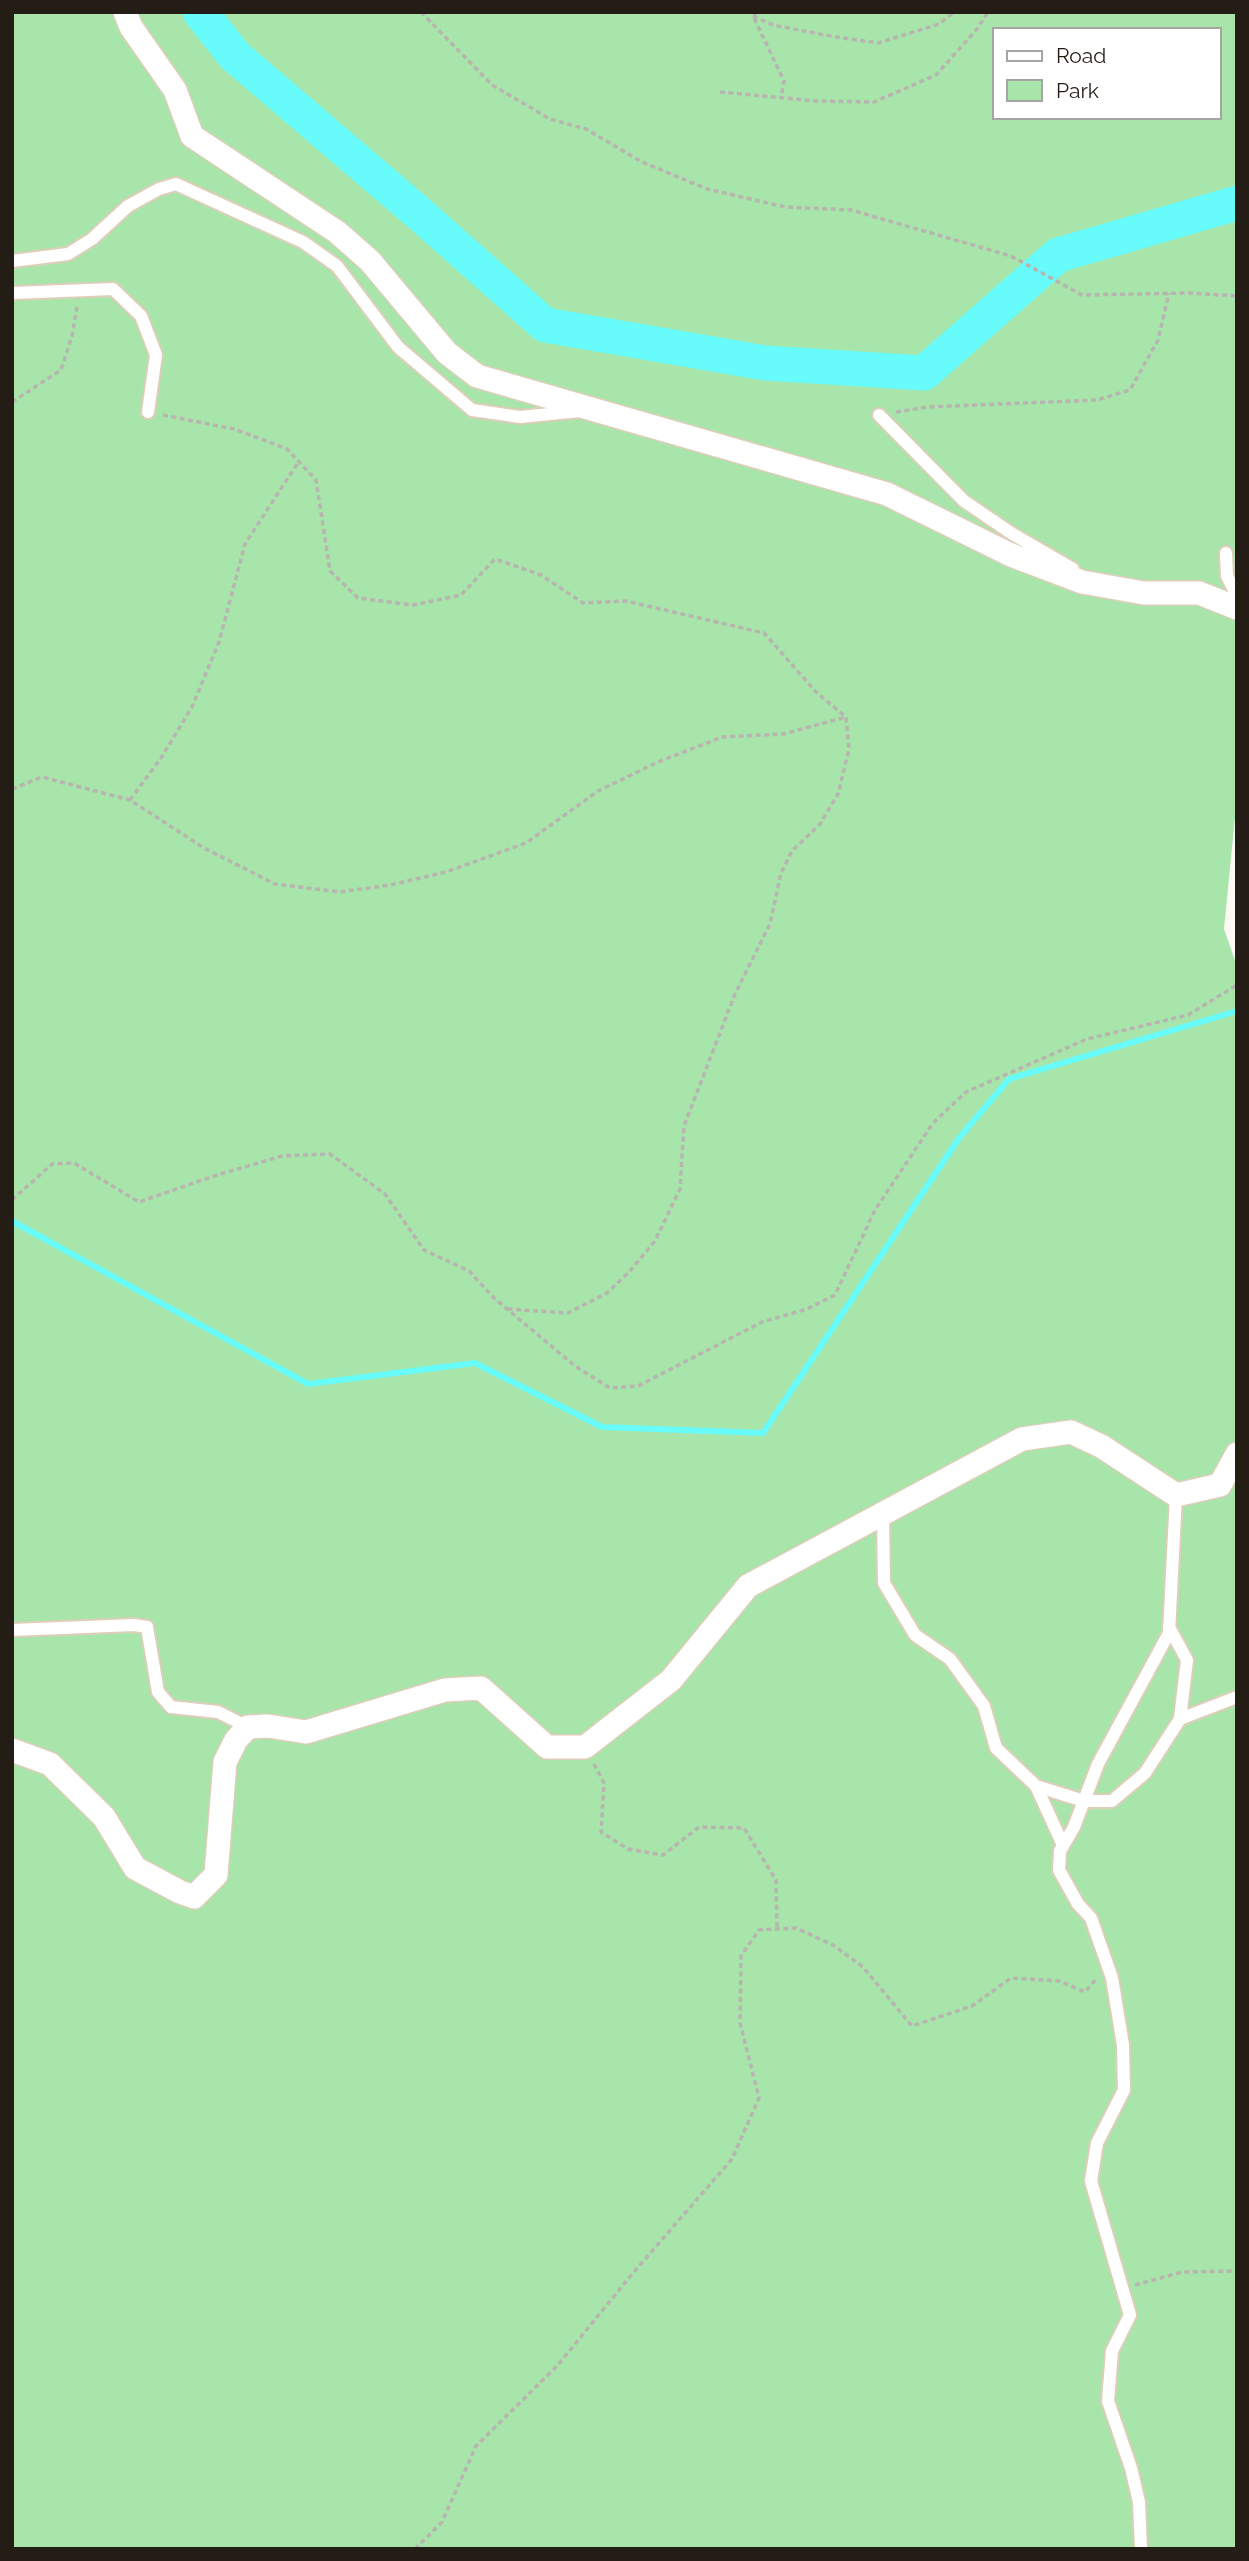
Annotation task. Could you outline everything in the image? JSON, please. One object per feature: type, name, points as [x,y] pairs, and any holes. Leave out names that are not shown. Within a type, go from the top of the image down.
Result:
[{"type":"street","points":[[125,12],[131,27],[175,90],[191,136],[337,232],[370,261],[447,354],[477,376],[887,494],[1011,555],[1082,582],[1144,593],[1199,593],[1237,608]]},
{"type":"street","points":[[12,1750],[50,1764],[104,1817],[135,1868],[194,1897],[216,1875],[225,1762],[236,1740],[248,1727],[268,1726],[306,1732],[445,1690],[481,1688],[547,1747],[585,1747],[671,1680],[748,1586],[1022,1439],[1071,1432],[1101,1446],[1176,1495],[1220,1485],[1236,1455]]},
{"type":"lane","points":[[12,261],[68,254],[92,239],[128,206],[159,189],[176,184],[303,242],[337,267],[398,347],[472,410],[520,417],[594,410]]},
{"type":"lane","points":[[12,293],[113,289],[141,316],[156,355],[148,412]]},
{"type":"lane","points":[[879,415],[964,501],[1011,533],[1101,585]]},
{"type":"lane","points":[[1226,553],[1227,576],[1237,596]]},
{"type":"lane","points":[[1141,2549],[1139,2502],[1131,2468],[1108,2401],[1112,2351],[1130,2315],[1091,2180],[1097,2143],[1124,2090],[1123,2045],[1112,1978],[1091,1918],[1077,1904],[1059,1870],[1060,1851],[1074,1827],[1098,1764],[1169,1633],[1176,1495]]},
{"type":"lane","points":[[883,1514],[884,1583],[915,1635],[950,1659],[984,1706],[996,1748],[1036,1786],[1063,1845]]},
{"type":"lane","points":[[12,1630],[134,1625],[147,1627],[158,1692],[172,1707],[218,1712],[248,1727]]},
{"type":"lane","points":[[1036,1786],[1084,1801],[1112,1801],[1144,1773],[1180,1719],[1187,1660],[1169,1627]]},
{"type":"lane","points":[[1180,1719],[1237,1697]]},
{"type":"path","points":[[421,12],[492,85],[550,119],[586,129],[642,162],[707,189],[785,207],[852,210],[1010,256],[1082,295],[1169,293],[1237,296]]},
{"type":"path","points":[[755,14],[773,25],[878,43],[939,24],[954,12]]},
{"type":"path","points":[[720,92],[874,102],[936,75],[977,29],[988,12]]},
{"type":"path","points":[[755,14],[784,81],[780,97]]},
{"type":"path","points":[[12,402],[61,370],[72,336],[80,290]]},
{"type":"path","points":[[879,415],[928,407],[1097,400],[1130,390],[1158,340],[1169,293]]},
{"type":"path","points":[[148,412],[233,429],[288,449],[316,480],[330,571],[358,598],[414,605],[461,595],[495,559],[541,575],[583,603],[626,601],[764,634],[817,693],[846,717],[849,749],[838,794],[820,824],[792,851],[781,873],[769,924],[735,994],[684,1126],[680,1189],[655,1241],[607,1293],[568,1313],[507,1309]]},
{"type":"path","points":[[130,800],[161,758],[192,707],[219,642],[245,544],[299,461]]},
{"type":"path","points":[[12,789],[42,778],[130,800],[204,848],[275,884],[340,892],[390,885],[446,872],[526,843],[598,790],[658,762],[722,737],[783,733],[846,717]]},
{"type":"path","points":[[12,1200],[52,1164],[74,1163],[139,1202],[282,1156],[330,1154],[385,1194],[424,1250],[469,1271],[507,1309],[575,1366],[610,1388],[638,1386],[762,1322],[807,1309],[835,1295],[876,1210],[933,1123],[966,1092],[1087,1039],[1188,1015],[1237,985]]},
{"type":"path","points":[[585,1747],[604,1783],[601,1832],[628,1849],[663,1854],[699,1827],[744,1828],[776,1880],[777,1929]]},
{"type":"path","points":[[415,2549],[442,2522],[476,2446],[557,2366],[732,2159],[759,2098],[740,2023],[741,1956],[759,1930],[796,1927],[833,1945],[863,1967],[912,2026],[972,2006],[1011,1978],[1059,1981],[1085,1992],[1107,1964]]},
{"type":"path","points":[[1123,2288],[1182,2272],[1237,2271]]},
{"type":"green space","points":[[12,12],[1237,12],[1237,797],[1224,929],[1237,966],[1237,2549],[12,2549]]},
{"type":"waterway","points":[[200,12],[235,56],[545,325],[765,363],[924,373],[1058,255],[1237,203]]},
{"type":"waterway","points":[[12,1221],[308,1384],[475,1363],[602,1427],[763,1433],[959,1138],[1009,1079],[1237,1011]]}]
